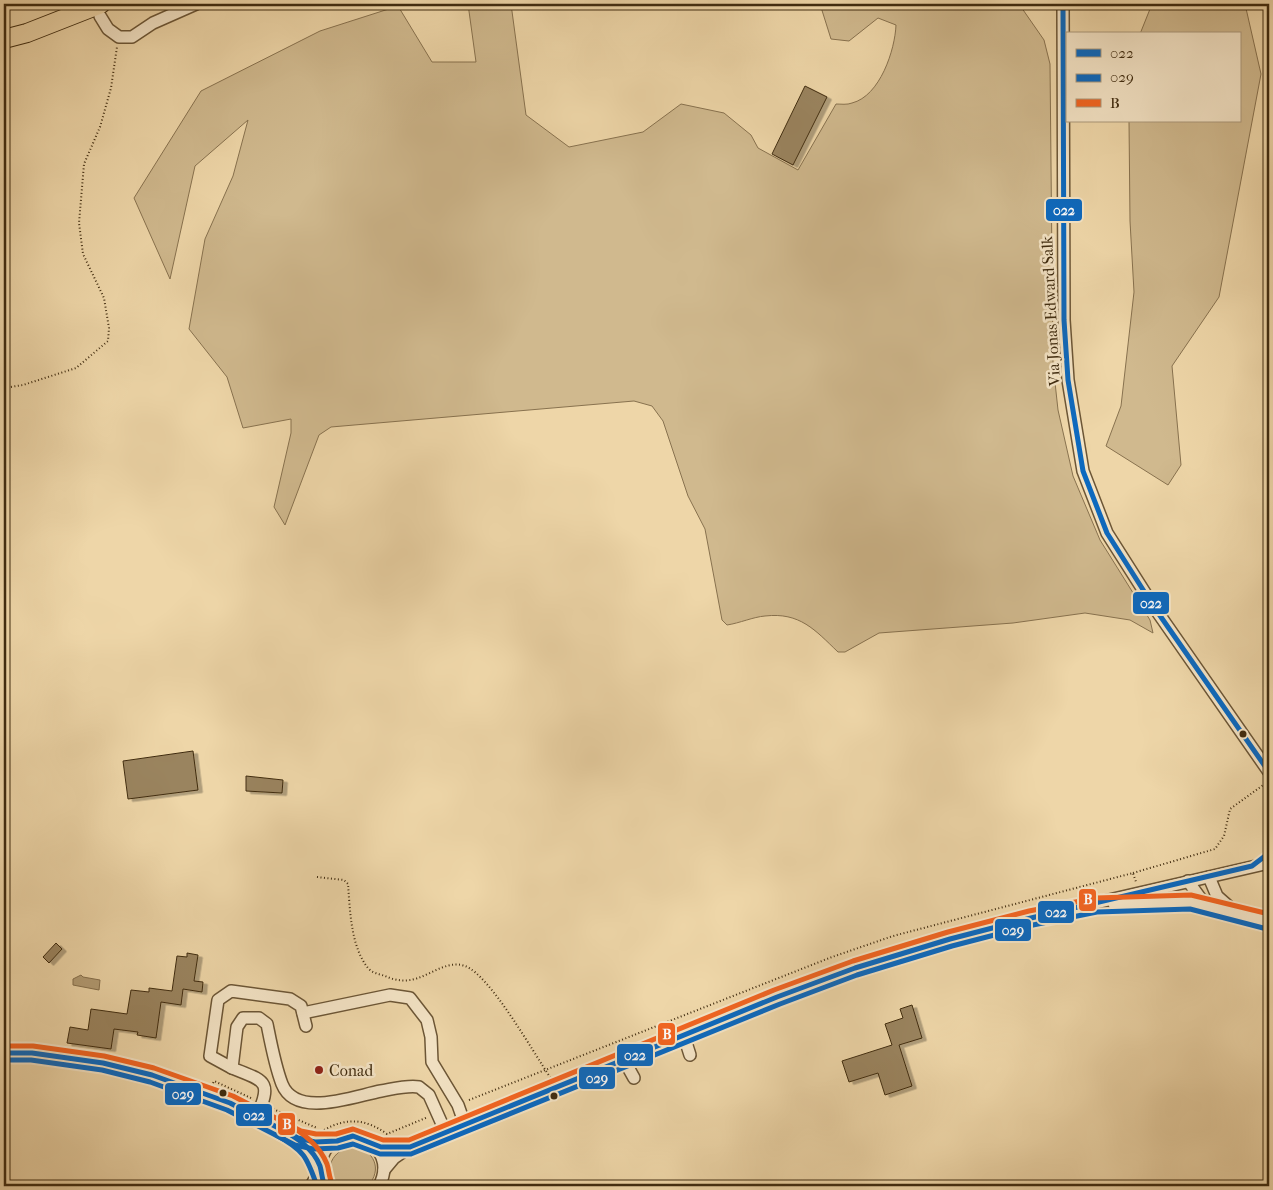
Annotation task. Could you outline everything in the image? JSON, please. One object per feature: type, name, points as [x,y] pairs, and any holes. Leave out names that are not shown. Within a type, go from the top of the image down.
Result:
[{"type":"highway","points":[[4,39],[100,10]]},
{"type":"street","points":[[100,10],[108,29],[119,38],[132,37],[153,24],[196,4]]},
{"type":"street","name":"Via Jonas Edward Salk","points":[[1062,4],[1064,320],[1068,380],[1083,471],[1107,533],[1154,607],[1269,772]]},
{"type":"street","points":[[1252,866],[1269,853]]},
{"type":"street","points":[[384,1170],[394,1158],[410,1147],[777,997],[855,968],[959,937],[1269,862]]},
{"type":"street","points":[[1209,876],[1217,896],[1236,912]]},
{"type":"street","points":[[1188,881],[1206,906]]},
{"type":"street","points":[[1096,905],[1174,901],[1236,912],[1269,922]]},
{"type":"street","points":[[257,1116],[266,1092],[261,1081],[210,1056],[218,1000],[231,991],[290,999],[301,1006],[306,1026]]},
{"type":"street","points":[[303,1013],[390,995],[410,998],[427,1020],[432,1037],[432,1062],[458,1105],[465,1125]]},
{"type":"street","points":[[232,1068],[237,1027],[243,1018],[259,1018],[267,1024],[282,1085],[289,1094],[299,1101],[317,1104],[414,1086],[425,1090],[438,1113],[446,1133]]},
{"type":"street","points":[[684,1036],[690,1055]]},
{"type":"street","points":[[4,1053],[32,1053],[123,1067],[163,1078],[257,1116],[298,1138],[315,1142],[357,1137],[386,1148],[410,1147]]},
{"type":"street","points":[[624,1060],[634,1078]]},
{"type":"street","points":[[298,1138],[320,1168],[325,1186]]},
{"type":"street","points":[[311,1186],[320,1168],[323,1154],[336,1141]]},
{"type":"street","points":[[374,1145],[382,1156],[384,1170],[380,1186]]},
{"type":"path","points":[[4,388],[23,385],[76,368],[108,341],[109,328],[104,298],[83,254],[80,224],[84,164],[105,111],[111,88],[119,38]]},
{"type":"path","points":[[458,1105],[832,957],[893,936],[1210,852],[1219,846],[1224,836],[1230,809],[1269,781]]},
{"type":"path","points":[[1133,873],[1139,892]]},
{"type":"path","points":[[318,878],[344,880],[348,884],[357,947],[368,969],[395,980],[417,978],[445,966],[457,964],[464,965],[478,973],[506,1008],[557,1087]]},
{"type":"path","points":[[205,1094],[214,1081],[322,1130],[353,1120],[369,1123],[387,1134],[438,1113]]},
{"type":"shaded area","points":[[468,4],[511,4],[526,115],[569,147],[643,132],[681,104],[724,113],[751,135],[758,148],[798,170],[836,104],[850,104],[862,99],[878,82],[889,59],[895,35],[896,25],[878,18],[849,41],[831,39],[820,4],[1019,4],[1044,40],[1050,64],[1053,364],[1058,410],[1073,476],[1100,540],[1150,620],[1153,633],[1130,620],[1085,613],[1013,623],[879,633],[845,652],[838,652],[806,624],[788,617],[777,615],[760,617],[727,625],[722,620],[705,529],[688,496],[663,421],[652,406],[634,401],[331,427],[319,435],[285,525],[274,507],[291,433],[291,419],[243,428],[227,377],[189,329],[205,239],[233,176],[248,120],[195,166],[170,279],[134,198],[201,91],[320,31],[398,6],[432,62],[476,62]]},
{"type":"shaded area","points":[[1152,4],[1245,4],[1261,74],[1219,297],[1172,366],[1181,465],[1168,485],[1106,446],[1121,406],[1134,292],[1130,221],[1129,122],[1240,122],[1240,32],[1141,32]]},
{"type":"shaded area","points":[[81,975],[100,980],[99,990],[73,985],[73,979]]},
{"type":"shaded area","points":[[353,1146],[366,1152],[374,1161],[375,1173],[373,1180],[368,1186],[337,1186],[330,1174],[332,1162],[340,1152]]},
{"type":"building","points":[[805,86],[827,97],[793,165],[772,154]]},
{"type":"building","points":[[193,751],[198,790],[128,799],[123,761]]},
{"type":"building","points":[[246,776],[283,780],[282,793],[246,791]]},
{"type":"building","points":[[56,943],[62,949],[49,963],[43,957]]},
{"type":"building","points":[[187,953],[198,955],[194,981],[203,982],[202,992],[183,989],[181,1005],[161,1002],[156,1038],[137,1035],[138,1032],[114,1029],[111,1049],[67,1043],[70,1027],[88,1030],[91,1009],[127,1014],[131,990],[149,992],[149,988],[172,991],[177,956],[187,957]]},
{"type":"building","points":[[912,1005],[922,1038],[899,1045],[912,1086],[885,1095],[878,1073],[849,1082],[842,1061],[892,1045],[885,1024],[903,1018],[900,1009]]},
{"type":"transit line","name":"022","points":[[1063,4],[1064,320],[1068,380],[1083,471],[1107,533],[1154,607],[1269,772]]},
{"type":"transit line","name":"022","points":[[4,1053],[32,1053],[103,1063],[152,1075],[230,1103],[298,1138],[315,1142],[337,1141],[353,1136],[381,1147],[410,1147],[777,997],[855,968],[950,939],[1031,918],[1252,866],[1269,853]]},
{"type":"transit line","name":"B","points":[[4,1046],[33,1046],[104,1056],[154,1068],[233,1096],[301,1131],[316,1134],[336,1134],[353,1129],[383,1140],[409,1140],[774,990],[853,961],[948,932],[1029,911],[1096,898],[1191,895],[1269,914]]},
{"type":"transit line","name":"029","points":[[4,1060],[31,1060],[102,1070],[150,1082],[227,1110],[295,1145],[313,1149],[338,1148],[353,1144],[380,1154],[411,1154],[780,1004],[857,975],[952,946],[1033,925],[1097,912],[1190,909],[1267,929]]},
{"type":"transit line","name":"B","points":[[282,1121],[296,1129],[319,1150],[327,1164],[332,1183]]},
{"type":"transit line","name":"022","points":[[279,1128],[298,1139],[313,1154],[320,1166],[325,1186]]},
{"type":"transit line","name":"029","points":[[276,1135],[299,1150],[307,1161],[317,1186]]},
{"type":"place","name":"Conad","points":[[319,1070]]}]
